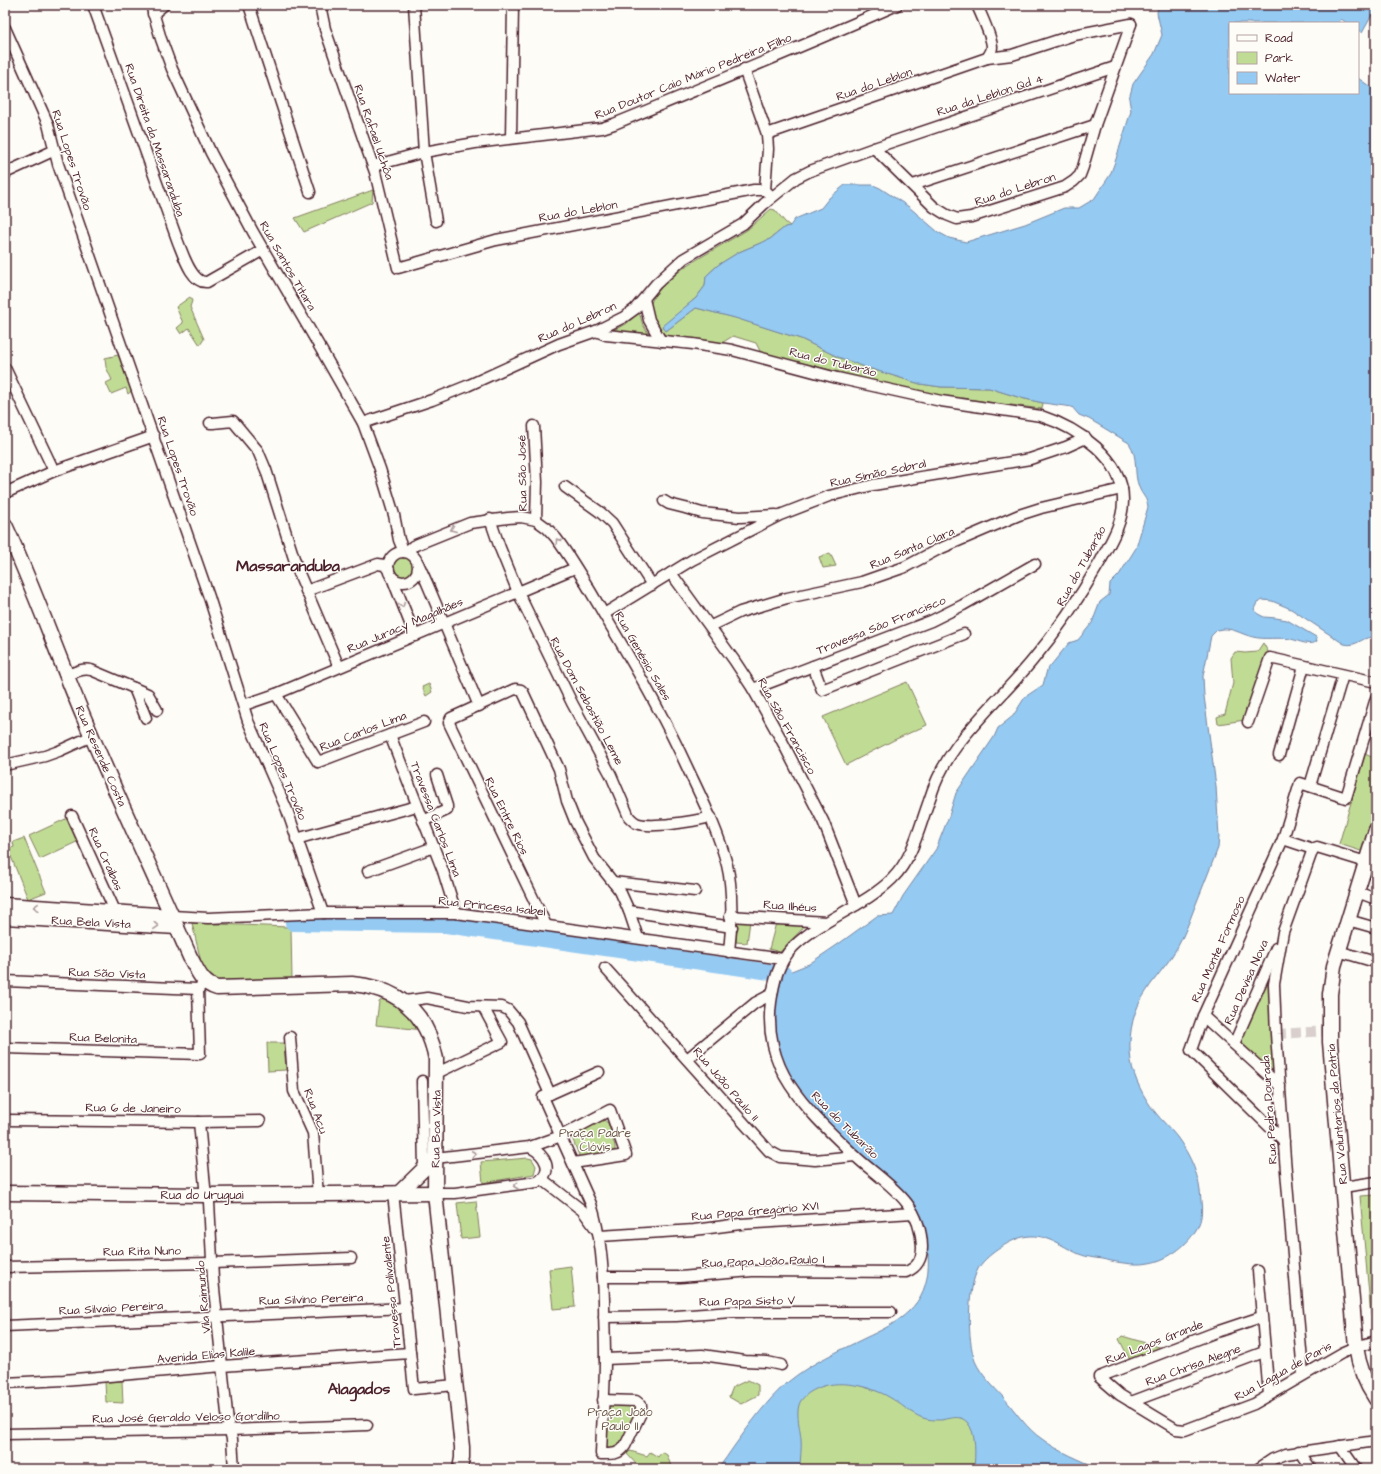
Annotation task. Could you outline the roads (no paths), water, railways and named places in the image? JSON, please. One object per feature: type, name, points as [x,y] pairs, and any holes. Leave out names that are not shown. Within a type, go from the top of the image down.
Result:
[{"type":"street","name":"Rua Direita da Massaranduba","points":[[93,5],[178,242],[189,268],[198,281],[203,283],[207,282],[263,250]]},
{"type":"street","points":[[152,9],[164,5]]},
{"type":"street","points":[[249,5],[310,192]]},
{"type":"street","name":"Rua Rafael Uchôa","points":[[320,5],[325,29],[373,166],[398,268]]},
{"type":"street","points":[[414,5],[424,152],[436,221]]},
{"type":"street","points":[[511,138],[513,5]]},
{"type":"street","name":"Rua Doutor Caio Mário Pedreira Filho","points":[[373,166],[424,152],[511,138],[602,128],[826,36],[897,5]]},
{"type":"street","points":[[977,5],[992,47],[987,58]]},
{"type":"street","name":"Rua Santos Titara","points":[[152,9],[172,69],[237,202],[263,250],[322,342],[363,423],[380,469],[394,515],[402,553]]},
{"type":"street","name":"Rua do Leblon","points":[[767,134],[987,58],[1012,55],[1074,35],[1131,24]]},
{"type":"street","name":"Rua do Lebron","points":[[874,148],[934,207],[957,219],[971,217],[1065,187],[1080,175],[1095,124],[1131,24]]},
{"type":"street","name":"Rua Lopes Trovão","points":[[5,28],[48,124],[60,170],[209,597],[248,721],[286,810],[323,913]]},
{"type":"street","name":"Rua da Leblon Qd 4","points":[[768,193],[810,171],[1115,67]]},
{"type":"street","points":[[744,69],[767,134],[768,193]]},
{"type":"street","points":[[913,185],[1095,124]]},
{"type":"street","points":[[5,172],[55,150]]},
{"type":"street","name":"Rua do Leblon","points":[[398,268],[496,240],[754,190],[768,193]]},
{"type":"street","name":"Rua do Lebron","points":[[363,423],[432,400],[559,344],[596,331],[624,317],[635,309],[665,275],[683,259],[743,224],[768,193]]},
{"type":"street","points":[[644,298],[649,320],[661,341]]},
{"type":"street","name":"Rua do Tubarão","points":[[596,331],[606,335],[732,350],[837,378],[940,401],[1041,416],[1068,426],[1086,438],[1102,453],[1112,466],[1122,489],[1124,502],[1116,532],[1072,609],[1030,663],[954,748],[941,770],[929,800],[918,835],[907,858],[894,877],[870,897],[826,922]]},
{"type":"street","points":[[5,368],[54,471]]},
{"type":"street","points":[[210,423],[213,424],[233,421],[258,452],[266,470],[306,591],[339,667]]},
{"type":"street","name":"Rua São José","points":[[534,426],[537,482],[536,520]]},
{"type":"street","points":[[5,493],[54,471],[154,436]]},
{"type":"street","name":"Rua Simão Sobral","points":[[604,614],[692,560],[780,515],[829,496],[849,490],[880,484],[1030,459],[1066,447],[1086,438]]},
{"type":"street","points":[[565,487],[600,512],[612,523],[652,585]]},
{"type":"street","name":"Rua Santa Clara","points":[[711,626],[740,612],[788,598],[862,582],[905,567],[937,550],[1041,508],[1122,489]]},
{"type":"street","points":[[664,501],[669,504],[709,514],[740,517],[780,515]]},
{"type":"street","points":[[415,636],[388,570],[390,561],[413,546],[470,523],[490,519],[521,517],[536,520]]},
{"type":"street","name":"Rua Dom Sebastião Leme","points":[[490,519],[518,592],[565,690],[611,775],[629,817],[632,821],[642,824],[693,822],[711,817]]},
{"type":"street","name":"Rua Genésio Sales","points":[[536,520],[547,528],[556,538],[604,614],[669,728],[711,817],[728,866],[730,916],[732,927],[729,952]]},
{"type":"street","name":"Rua Resende Costa","points":[[5,525],[23,564],[66,676],[197,971],[202,986]]},
{"type":"street","points":[[402,553],[412,555],[418,563],[479,706],[516,689],[523,692],[559,769],[569,806],[575,821],[594,858],[620,891],[630,911],[638,938]]},
{"type":"street","points":[[306,591],[378,564],[388,570],[398,581],[408,581],[416,574],[418,563]]},
{"type":"street","name":"Travessa Sāo Francisco","points":[[753,689],[931,621],[963,605],[1035,564]]},
{"type":"street","name":"Rua Juracy Magalhães","points":[[244,705],[276,694],[575,568]]},
{"type":"street","name":"Rua São Francisco","points":[[671,573],[711,626],[753,689],[786,747],[823,821],[856,905]]},
{"type":"street","points":[[813,666],[822,690],[964,634]]},
{"type":"street","points":[[1248,722],[1270,658],[1376,682]]},
{"type":"street","points":[[1279,755],[1304,666]]},
{"type":"street","points":[[66,676],[79,670],[91,670],[148,694],[157,710]]},
{"type":"street","points":[[1343,674],[1310,786],[1346,798],[1376,698]]},
{"type":"street","points":[[134,688],[146,718]]},
{"type":"street","name":"Rua Carlos Lima","points":[[276,694],[318,762],[424,722]]},
{"type":"street","name":"Rua Entre Rios","points":[[479,706],[452,718],[449,723],[449,727],[546,925]]},
{"type":"street","name":"Travessa Carlos Lima","points":[[390,735],[447,882],[456,913]]},
{"type":"street","points":[[5,765],[52,754],[92,736]]},
{"type":"street","points":[[423,821],[447,810],[437,775]]},
{"type":"street","name":"Rua Monte Formoso","points":[[1284,1141],[1191,1051],[1203,1016],[1283,838],[1300,783],[1310,786]]},
{"type":"street","points":[[296,839],[417,806]]},
{"type":"street","name":"Rua Craibas","points":[[72,816],[116,913]]},
{"type":"street","name":"Rua Voluntarios da Patría","points":[[1376,831],[1371,864],[1357,892],[1338,951],[1331,980],[1329,1018],[1356,1347],[1358,1363],[1376,1399]]},
{"type":"street","points":[[1283,838],[1313,849],[1317,847],[1371,864]]},
{"type":"street","points":[[368,871],[434,847]]},
{"type":"street","name":"Rua Pedra Dourada","points":[[1303,1374],[1284,1141],[1274,984],[1283,932],[1313,849]]},
{"type":"street","points":[[613,882],[695,891]]},
{"type":"street","points":[[1357,892],[1376,899]]},
{"type":"street","name":"Rua Bela Vista","points":[[5,905],[116,913],[175,922]]},
{"type":"street","points":[[630,911],[732,927]]},
{"type":"street","name":"Rua Princesa Isabel","points":[[175,922],[208,918],[323,913],[456,913],[638,938],[729,952],[781,962]]},
{"type":"street","name":"Rua Ilhéus","points":[[730,916],[826,922]]},
{"type":"street","name":"Rua Bela Vista","points":[[5,917],[175,922]]},
{"type":"street","points":[[1348,920],[1376,928]]},
{"type":"street","name":"Rua Ilhéus","points":[[772,994],[781,962],[810,933],[826,922]]},
{"type":"street","name":"Rua Devisa Nova","points":[[1234,1044],[1283,932]]},
{"type":"street","points":[[1338,951],[1372,961]]},
{"type":"street","name":"Rua João Paulo II","points":[[606,968],[735,1115],[769,1151],[780,1156],[815,1160],[855,1156]]},
{"type":"street","name":"Rua São Vista","points":[[5,981],[202,986]]},
{"type":"street","name":"Rua Boa Vista","points":[[202,986],[217,988],[352,984],[366,985],[380,989],[404,1001],[415,1011],[430,1035],[434,1047],[437,1073],[435,1193],[462,1452],[460,1469]]},
{"type":"street","name":"Rua Belonita","points":[[5,1048],[200,1054],[202,986]]},
{"type":"street","points":[[687,1059],[755,1003],[772,994]]},
{"type":"street","name":"Rua do Tubarão","points":[[772,994],[770,1007],[770,1029],[774,1050],[780,1068],[790,1085],[810,1109],[855,1156],[901,1195],[917,1220],[922,1238],[922,1250],[919,1263]]},
{"type":"street","points":[[404,1001],[427,998],[468,1006],[502,1007],[508,1010],[514,1015],[518,1022],[550,1094]]},
{"type":"street","points":[[437,1073],[502,1042],[483,1007]]},
{"type":"street","points":[[1203,1016],[1280,1086]]},
{"type":"street","name":"Rua Acu","points":[[290,1037],[294,1091],[313,1133],[318,1195]]},
{"type":"street","points":[[599,1072],[543,1097],[595,1215],[603,1277],[605,1359],[603,1400],[601,1454],[615,1454],[622,1450],[639,1418],[642,1409],[641,1405],[636,1401],[603,1400]]},
{"type":"street","name":"Rua Boa Vista","points":[[422,1081],[424,1168]]},
{"type":"street","points":[[396,1193],[435,1158],[530,1148],[561,1136],[610,1110],[626,1155],[573,1163]]},
{"type":"street","name":"Rua 6 de Janeiro","points":[[5,1120],[199,1122],[260,1121]]},
{"type":"street","name":"Vila Raimundo","points":[[199,1122],[205,1187],[209,1202],[212,1263],[234,1469]]},
{"type":"street","points":[[435,1193],[455,1193],[531,1184],[542,1179],[545,1173],[545,1160],[537,1151],[530,1148]]},
{"type":"street","points":[[542,1179],[583,1212],[598,1233]]},
{"type":"street","points":[[1343,1187],[1376,1182]]},
{"type":"street","points":[[570,1200],[580,1194],[584,1188]]},
{"type":"street","name":"Rua do Uruguai","points":[[5,1193],[207,1195],[435,1193]]},
{"type":"street","name":"Travessa Polivalente","points":[[396,1193],[414,1389],[455,1385]]},
{"type":"street","name":"Rua Papa Gregório XVI","points":[[598,1233],[694,1230],[740,1224],[913,1213]]},
{"type":"street","name":"Rua Rita Nuno","points":[[5,1267],[212,1263],[351,1258]]},
{"type":"street","name":"Rua Papa João Paulo I","points":[[603,1277],[680,1277],[752,1271],[906,1272],[914,1269],[919,1263]]},
{"type":"street","points":[[1258,1271],[1269,1395]]},
{"type":"street","name":"Rua Silvino Pereira","points":[[218,1316],[406,1308]]},
{"type":"street","name":"Rua Papa Sisto V","points":[[604,1317],[676,1316],[732,1312],[891,1312]]},
{"type":"street","name":"Rua Silvaio Pereira","points":[[5,1326],[218,1316]]},
{"type":"street","name":"Rua Lagos Grande","points":[[1131,1402],[1120,1395],[1099,1377],[1219,1331],[1261,1317]]},
{"type":"street","name":"Rua Lagua de Paris","points":[[1131,1402],[1176,1429],[1185,1430],[1254,1404],[1303,1374],[1356,1347],[1376,1341]]},
{"type":"street","name":"Rua Chrisa Alegne","points":[[1131,1402],[1264,1352]]},
{"type":"street","name":"Avenida Elias Kalile","points":[[5,1383],[64,1380],[222,1366],[410,1353]]},
{"type":"street","points":[[605,1359],[702,1355],[745,1361],[768,1362],[782,1365]]},
{"type":"street","name":"Rua José Geraldo Veloso Gordilho","points":[[5,1434],[230,1430],[367,1425]]},
{"type":"street","points":[[1262,1468],[1273,1459],[1286,1454],[1376,1441]]},
{"type":"street","points":[[1340,1446],[1356,1469]]},
{"type":"street","points":[[1299,1451],[1311,1469]]},
{"type":"water","points":[[1158,5],[1376,5],[1376,8],[1362,33],[1359,31],[1359,22],[1346,22],[1341,19],[1340,22],[1229,22],[1229,94],[1359,94],[1359,79],[1376,91],[1376,638],[1367,638],[1349,645],[1344,644],[1291,609],[1272,601],[1263,600],[1257,603],[1254,609],[1258,614],[1264,617],[1287,620],[1316,637],[1317,641],[1312,644],[1308,644],[1291,639],[1258,638],[1227,629],[1217,630],[1211,636],[1203,676],[1204,696],[1216,786],[1219,837],[1218,848],[1180,943],[1169,961],[1146,991],[1138,1005],[1130,1037],[1132,1068],[1143,1094],[1155,1112],[1177,1137],[1187,1152],[1194,1167],[1199,1184],[1202,1207],[1201,1219],[1191,1238],[1185,1244],[1172,1254],[1157,1261],[1131,1264],[1088,1257],[1046,1238],[1031,1236],[1017,1239],[991,1254],[981,1264],[974,1278],[969,1315],[972,1352],[981,1371],[1022,1420],[1037,1435],[1063,1452],[1100,1469],[974,1469],[974,1438],[967,1422],[961,1418],[941,1420],[925,1419],[914,1414],[893,1399],[881,1393],[853,1385],[834,1384],[816,1389],[800,1402],[798,1409],[798,1422],[801,1442],[800,1469],[717,1469],[760,1412],[788,1382],[816,1363],[894,1323],[909,1311],[917,1301],[927,1279],[928,1254],[919,1217],[811,1105],[795,1083],[785,1065],[779,1049],[775,1028],[776,1005],[780,984],[784,974],[809,964],[877,916],[893,915],[903,896],[936,849],[956,793],[994,737],[998,728],[1013,716],[1025,697],[1043,685],[1047,670],[1069,643],[1078,640],[1092,623],[1100,602],[1109,595],[1110,584],[1119,575],[1136,548],[1148,507],[1147,501],[1140,490],[1137,481],[1134,454],[1129,443],[1089,419],[1079,415],[1072,407],[1021,398],[989,388],[941,387],[920,384],[838,357],[801,339],[735,318],[696,308],[666,331],[662,326],[696,298],[705,286],[706,276],[718,265],[739,252],[770,239],[785,227],[790,226],[795,219],[821,208],[829,198],[845,185],[873,185],[880,188],[909,207],[938,232],[949,238],[966,242],[1025,224],[1064,208],[1079,208],[1094,199],[1110,175],[1116,159],[1131,111],[1129,99],[1133,84],[1154,54],[1162,35],[1157,13]]},
{"type":"waterway","points":[[293,923],[446,925],[784,974]]},
{"type":"tunnel","points":[[1276,1034],[1330,1031]]},
{"type":"district","name":"Massaranduba","points":[[288,565]]},
{"type":"district","name":"Alagados","points":[[359,1388]]},
{"type":"park label","name":"Praça Padre Clóvis","points":[[595,1140]]},
{"type":"park label","name":"Praça João Paulo II","points":[[620,1419]]}]
